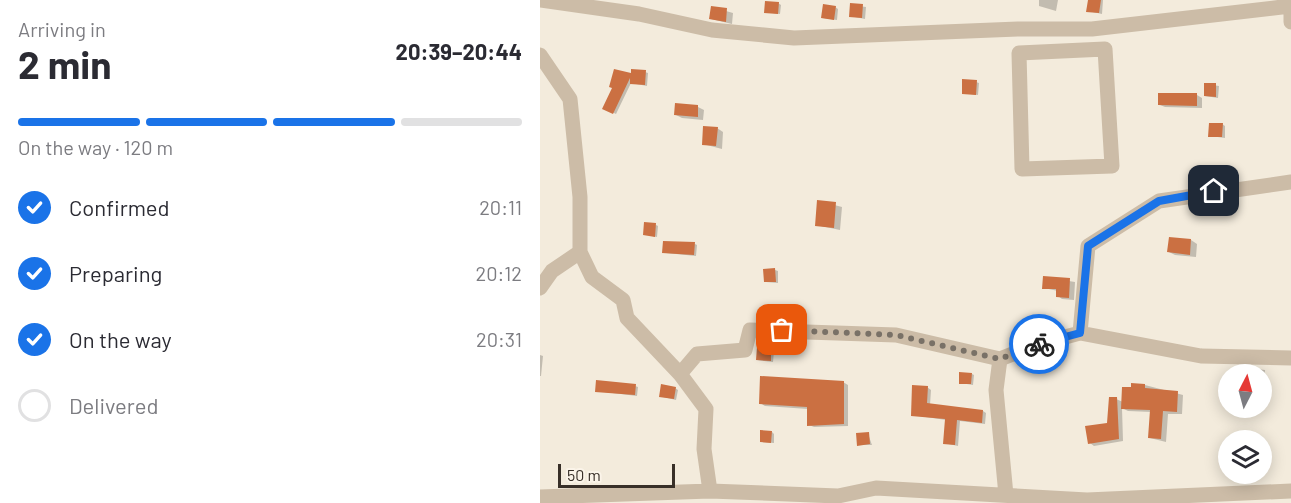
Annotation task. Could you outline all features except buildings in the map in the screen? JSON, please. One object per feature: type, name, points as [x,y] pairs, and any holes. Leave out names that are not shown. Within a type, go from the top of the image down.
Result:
[{"type":"street","points":[[540,0],[582,8],[639,14],[712,30],[794,38],[1018,29],[1092,29],[1291,4],[1291,22]]},
{"type":"street","points":[[1105,49],[1112,166],[1022,169],[1019,53],[1105,49]]},
{"type":"street","points":[[540,55],[570,99],[580,197],[580,252],[592,277],[623,300],[627,318],[680,374],[706,409],[704,449],[710,491]]},
{"type":"street","points":[[1080,333],[1088,246],[1159,201],[1291,182]]},
{"type":"street","points":[[540,288],[552,271],[580,252]]},
{"type":"street","points":[[680,374],[697,354],[745,351],[750,330],[896,335],[1000,359],[1035,345],[1080,333],[1201,356],[1291,358]]},
{"type":"street","points":[[1000,359],[996,390],[1006,495]]},
{"type":"street","points":[[540,498],[710,491],[838,496],[876,488],[1087,500],[1291,491]]},
{"type":"way so far","points":[[782,330],[896,335],[1000,359],[1039,344]]},
{"type":"route","points":[[1039,344],[1080,333],[1088,246],[1159,201],[1214,191]]}]
